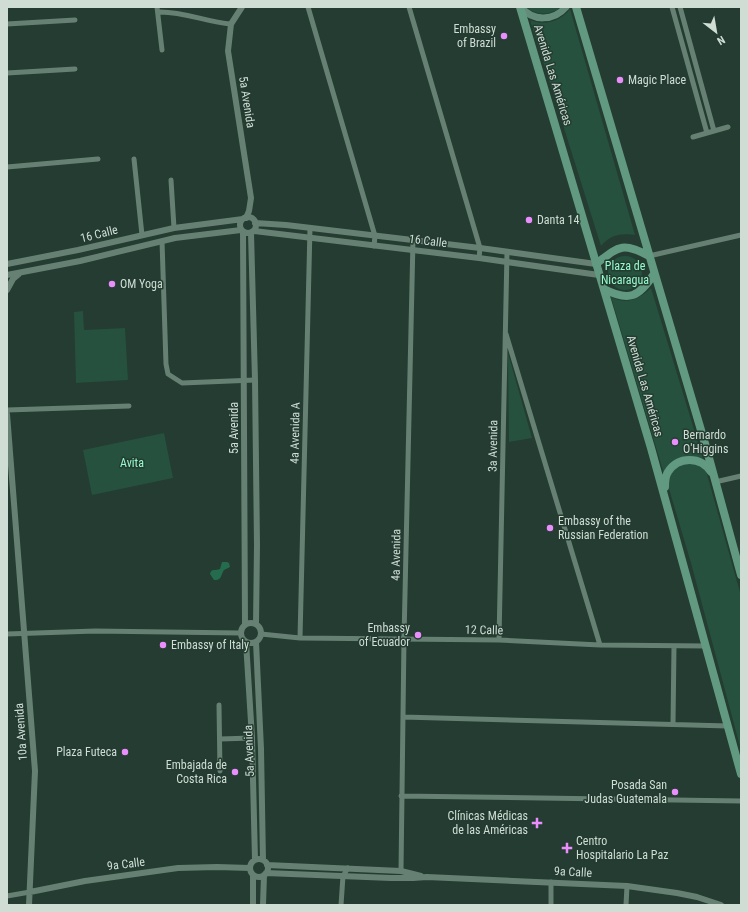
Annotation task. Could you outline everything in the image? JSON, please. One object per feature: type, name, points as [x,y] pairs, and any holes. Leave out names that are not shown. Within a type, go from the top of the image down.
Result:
[{"type":"main road","points":[[520,7],[534,17],[545,18],[556,16],[566,7]]},
{"type":"main road","name":"Avenida Las Américas","points":[[520,7],[557,127],[664,495],[741,774]]},
{"type":"main road","points":[[576,7],[738,555],[741,575]]},
{"type":"main road","points":[[596,264],[614,250],[622,247],[634,248],[649,256]]},
{"type":"main road","points":[[604,289],[621,297],[634,295],[641,291],[654,274]]},
{"type":"main road","points":[[664,495],[665,478],[667,472],[676,463],[683,460],[701,462],[708,467],[715,479]]},
{"type":"main road","points":[[734,749],[741,758]]},
{"type":"street","name":"5a Avenida","points":[[242,7],[231,24],[228,51],[250,198],[249,219],[255,229],[252,232],[256,380],[256,624]]},
{"type":"street","points":[[308,7],[375,236],[374,246]]},
{"type":"street","points":[[409,7],[480,248],[480,258]]},
{"type":"street","points":[[672,7],[707,133]]},
{"type":"street","points":[[680,7],[714,131]]},
{"type":"street","points":[[162,50],[158,9],[217,23],[231,24]]},
{"type":"street","points":[[7,24],[75,20]]},
{"type":"street","points":[[7,73],[75,69]]},
{"type":"street","points":[[693,137],[728,127]]},
{"type":"street","points":[[134,159],[142,234]]},
{"type":"street","points":[[7,167],[98,160]]},
{"type":"street","points":[[171,180],[174,228]]},
{"type":"street","name":"5a Avenida","points":[[245,624],[244,381],[242,231],[240,224],[249,219]]},
{"type":"street","name":"16 Calle","points":[[7,265],[78,250],[142,234],[174,228],[249,219],[596,264]]},
{"type":"street","name":"4a Avenida A","points":[[300,638],[310,228]]},
{"type":"street","name":"16 Calle","points":[[7,276],[80,261],[162,241],[242,231],[248,234],[252,232],[480,258],[599,275]]},
{"type":"street","points":[[649,256],[741,235]]},
{"type":"street","name":"4a Avenida","points":[[401,871],[404,638],[413,240]]},
{"type":"street","points":[[162,241],[166,364],[168,374],[182,383],[256,380]]},
{"type":"street","name":"3a Avenida","points":[[499,640],[504,330],[507,252]]},
{"type":"street","points":[[7,265],[7,276]]},
{"type":"street","points":[[7,290],[13,279],[24,272]]},
{"type":"street","points":[[504,330],[600,644]]},
{"type":"street","points":[[7,410],[129,406]]},
{"type":"street","name":"10a Avenida","points":[[7,414],[35,771],[29,905]]},
{"type":"street","points":[[715,479],[741,476]]},
{"type":"street","points":[[245,624],[256,624],[260,629],[261,634],[259,639],[256,642],[246,642],[240,633],[241,628],[245,624]]},
{"type":"street","points":[[7,634],[96,632],[240,633]]},
{"type":"street","name":"12 Calle","points":[[261,634],[300,638],[404,638],[706,646]]},
{"type":"street","name":"5a Avenida","points":[[246,642],[252,738],[255,860]]},
{"type":"street","name":"5a Avenida","points":[[256,642],[261,749],[263,860]]},
{"type":"street","points":[[673,724],[674,646]]},
{"type":"street","points":[[219,705],[220,771]]},
{"type":"street","points":[[403,717],[728,726]]},
{"type":"street","points":[[220,739],[252,738]]},
{"type":"street","points":[[402,796],[741,801]]},
{"type":"street","points":[[253,905],[253,875],[250,868],[251,864],[255,860],[263,860],[267,865],[263,888],[263,905]]},
{"type":"street","name":"9a Calle","points":[[267,865],[401,871],[422,877]]},
{"type":"street","name":"9a Calle","points":[[7,896],[85,881],[178,868],[250,868]]},
{"type":"street","points":[[341,905],[343,876],[348,868]]},
{"type":"street","points":[[391,878],[401,871]]},
{"type":"street","points":[[263,888],[267,880],[276,873]]},
{"type":"street","name":"9a Calle","points":[[265,874],[276,873],[391,878],[422,877],[627,886],[671,891],[703,902],[721,905]]},
{"type":"street","points":[[253,875],[259,877],[265,874]]},
{"type":"street","points":[[551,882],[551,905]]},
{"type":"street","points":[[626,905],[627,886]]},
{"type":"green space","points":[[526,7],[561,7],[557,10],[544,14],[535,12]]},
{"type":"green space","points":[[570,9],[635,235],[625,234],[612,237],[601,246],[530,20],[541,23],[552,22],[562,17]]},
{"type":"green space","name":"Plaza de Nicaragua","points":[[622,256],[628,256],[637,261],[641,267],[641,279],[637,285],[628,290],[622,290],[613,285],[608,276],[608,270],[613,261]]},
{"type":"green space","points":[[651,288],[703,459],[692,458],[664,474],[611,297],[622,301],[628,301],[637,298]]},
{"type":"green space","points":[[83,311],[84,330],[125,328],[128,380],[76,383],[74,312]]},
{"type":"green space","points":[[508,353],[532,438],[509,442]]},
{"type":"green space","name":"Avita","points":[[164,433],[173,478],[92,495],[83,450]]},
{"type":"green space","points":[[692,462],[705,467],[741,596],[741,750],[691,563],[667,482],[675,467]]},
{"type":"shaded area","points":[[222,562],[229,563],[230,567],[224,570],[219,579],[214,580],[210,574],[213,570],[220,569]]},
{"type":"place","name":"Embassy of Brazil","points":[[504,36]]},
{"type":"place","name":"Magic Place","points":[[620,80]]},
{"type":"place","name":"Danta 14","points":[[529,220]]},
{"type":"place","name":"OM Yoga","points":[[112,284]]},
{"type":"place","name":"Bernardo O'Higgins","points":[[675,442]]},
{"type":"place","name":"Embassy of the Russian Federation","points":[[550,528]]},
{"type":"place","name":"Embassy of Ecuador","points":[[418,635]]},
{"type":"place","name":"Embassy of Italy","points":[[163,645]]},
{"type":"place","name":"Plaza Futeca","points":[[125,752]]},
{"type":"place","name":"Embajada de Costa Rica","points":[[235,772]]},
{"type":"place","name":"Posada San Judas Guatemala","points":[[675,792]]},
{"type":"place","name":"Clínicas Médicas de las Américas","points":[[537,823]]},
{"type":"place","name":"Centro Hospitalario La Paz","points":[[567,848]]}]
